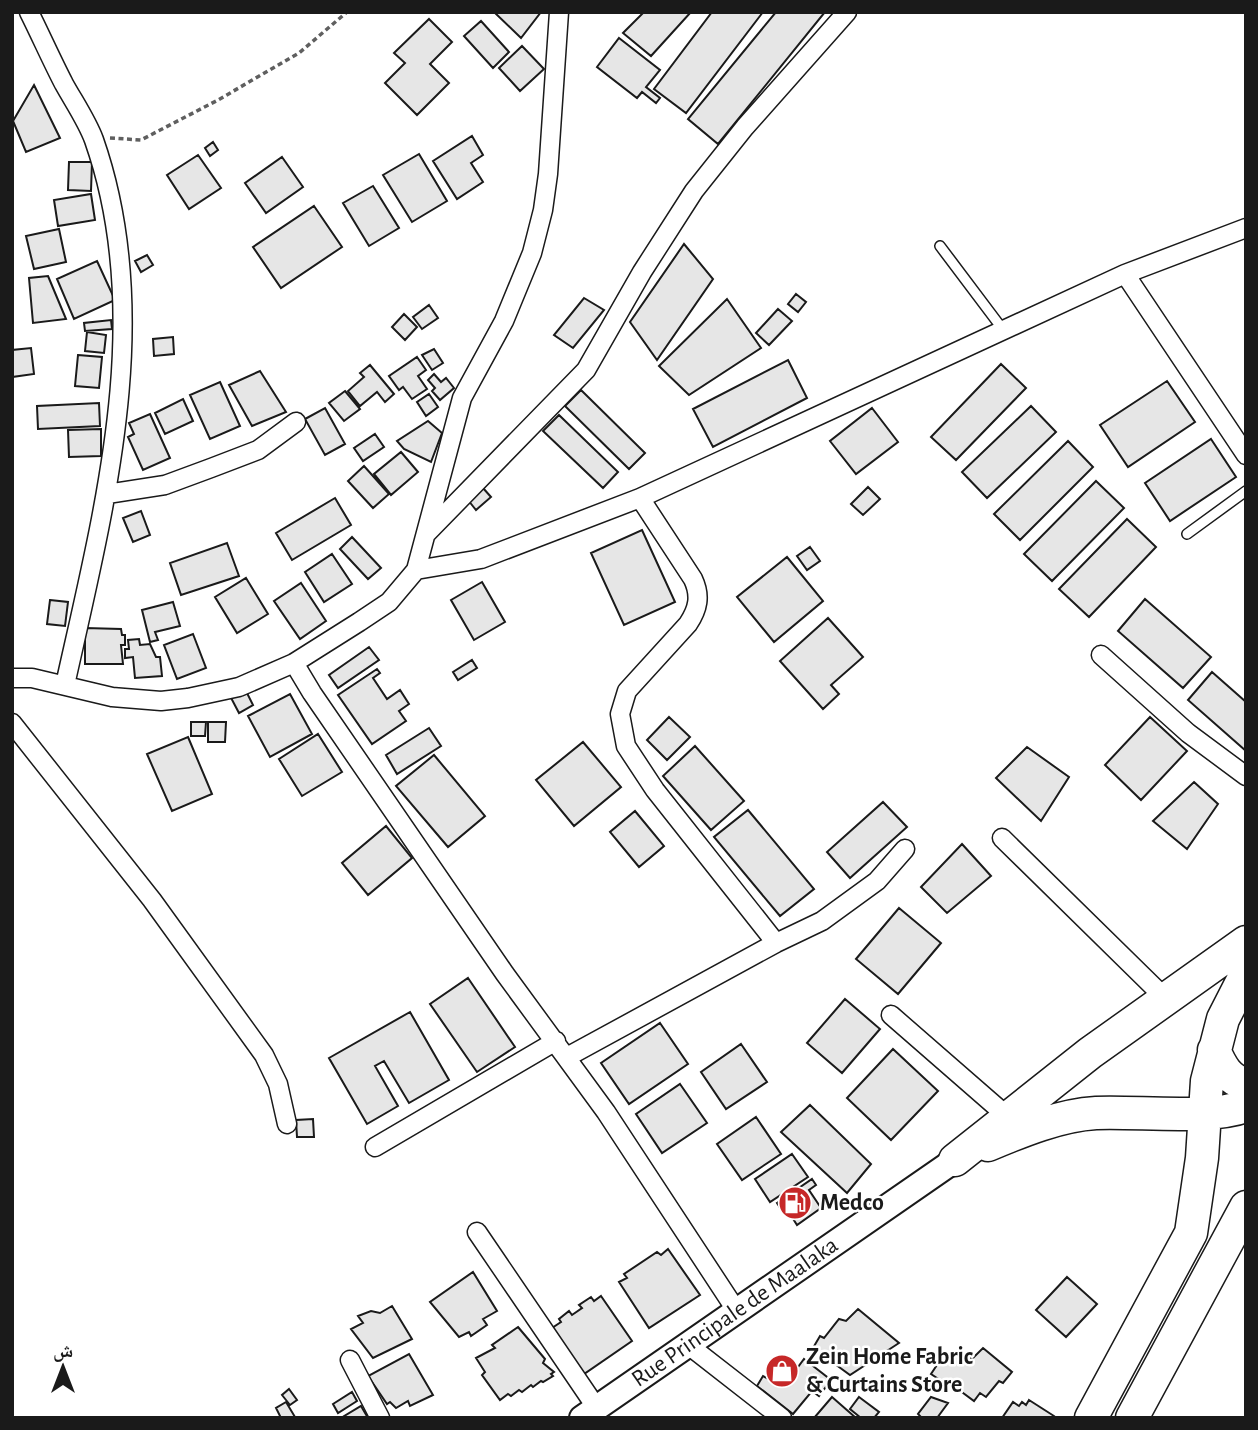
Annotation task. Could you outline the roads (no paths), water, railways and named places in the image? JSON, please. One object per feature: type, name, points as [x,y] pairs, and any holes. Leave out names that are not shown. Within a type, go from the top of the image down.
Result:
[{"type":"highway","points":[[955,1160],[1090,1053],[1246,942]]},
{"type":"highway","points":[[1091,1418],[1191,1233],[1202,1158],[1207,1081],[1223,1019],[1246,974]]},
{"type":"highway","points":[[1214,1050],[1227,1074],[1239,1083],[1246,1084]]},
{"type":"highway","points":[[955,1160],[1002,1139],[1071,1117],[1093,1113],[1204,1113],[1246,1107]]},
{"type":"highway","points":[[1132,1418],[1246,1207]]},
{"type":"main road","name":"Rue Principale de Maalaka","points":[[589,1413],[955,1160]]},
{"type":"street","points":[[29,12],[93,138],[114,215],[124,315],[107,494],[65,685]]},
{"type":"street","points":[[12,678],[32,678],[112,697],[161,701],[239,687],[294,663],[389,602],[416,570],[462,398],[504,321],[532,253],[543,211],[559,12]]},
{"type":"street","points":[[426,534],[586,370],[642,272],[694,191],[745,127],[847,12]]},
{"type":"street","points":[[416,570],[481,559],[640,498],[1125,274],[1246,228]]},
{"type":"street","points":[[1125,274],[1246,455]]},
{"type":"street","points":[[107,494],[165,485],[223,464],[258,450],[296,422]]},
{"type":"street","points":[[640,498],[693,579],[698,589],[698,598],[695,612],[688,624],[627,691],[620,714],[626,746],[655,790],[776,943]]},
{"type":"street","points":[[1101,656],[1188,733],[1246,776]]},
{"type":"street","points":[[294,663],[449,892],[567,1057],[736,1310]]},
{"type":"street","points":[[12,723],[152,900],[264,1055],[278,1084],[287,1124]]},
{"type":"street","points":[[1002,838],[1166,999]]},
{"type":"street","points":[[567,1057],[776,943],[822,922],[877,881],[905,849]]},
{"type":"street","points":[[891,1015],[1008,1117]]},
{"type":"street","points":[[375,1147],[556,1041]]},
{"type":"street","points":[[477,1232],[589,1413]]},
{"type":"street","points":[[687,1344],[782,1418]]},
{"type":"street","points":[[350,1360],[380,1418]]},
{"type":"lane","points":[[940,246],[1004,331]]},
{"type":"lane","points":[[1187,534],[1246,491]]},
{"type":"place","name":"Medco","points":[[795,1203]]},
{"type":"place","name":"Zein Home Fabric & Curtains Store","points":[[782,1371]]}]
